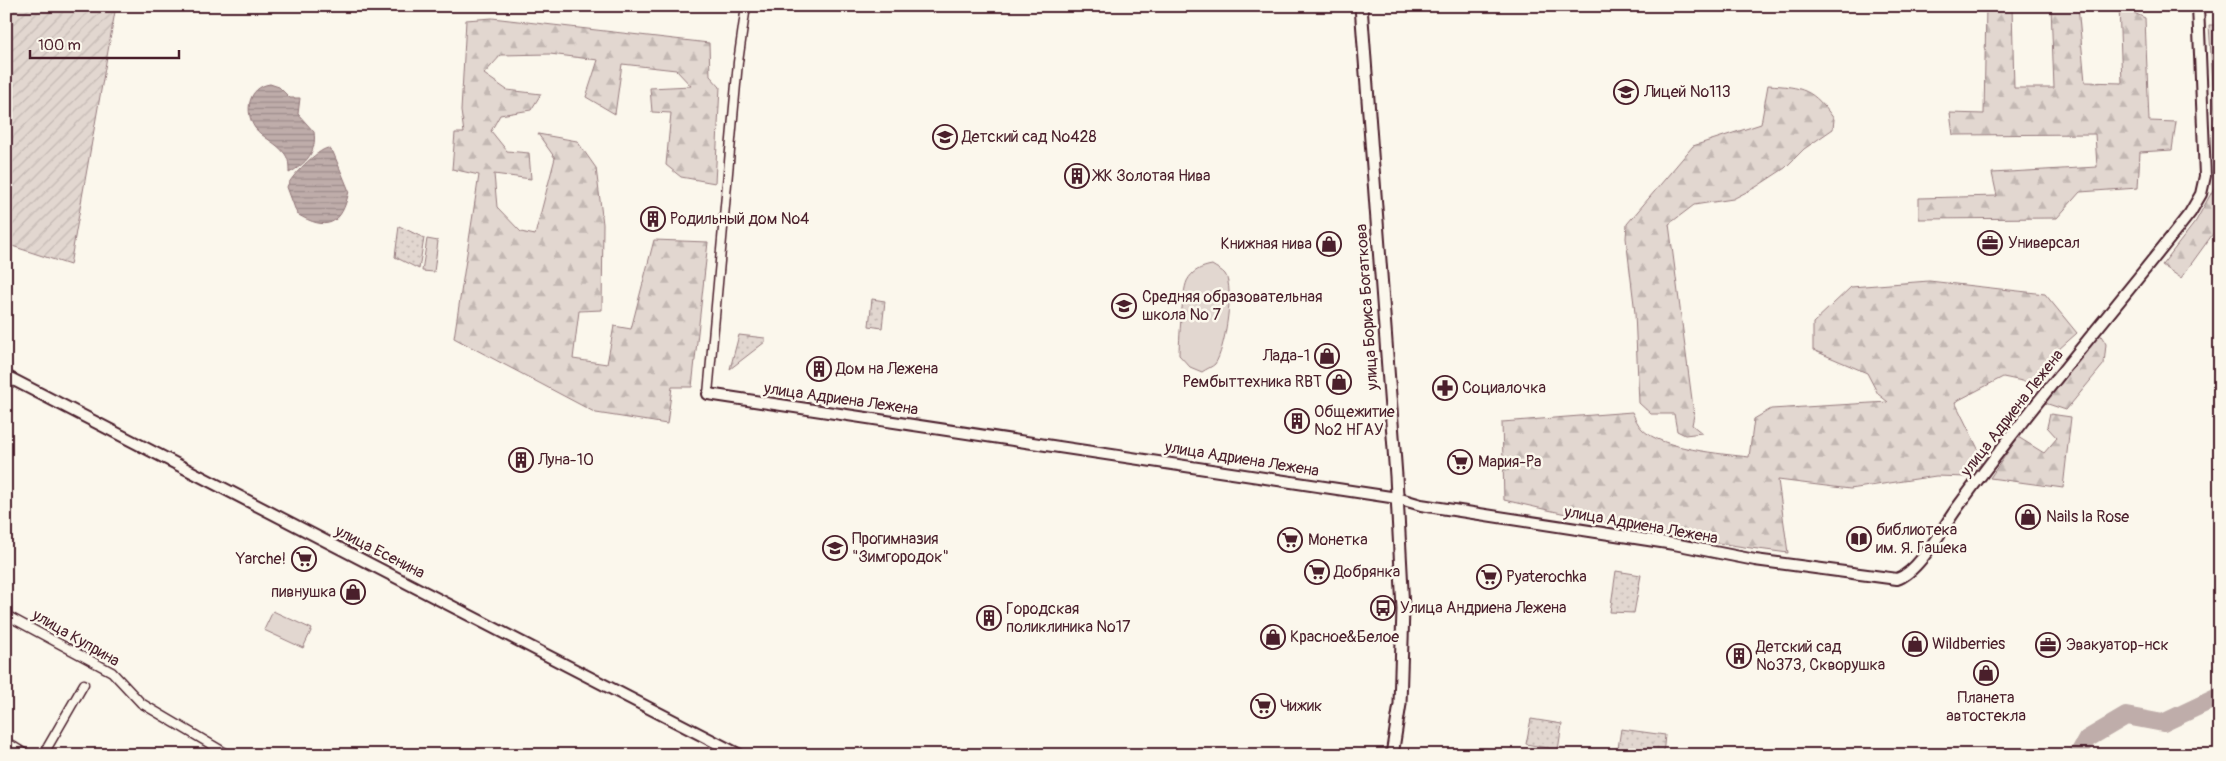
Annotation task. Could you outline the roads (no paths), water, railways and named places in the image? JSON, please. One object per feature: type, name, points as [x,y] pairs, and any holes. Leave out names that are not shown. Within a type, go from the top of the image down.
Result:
[{"type":"main road","name":"улица Бориса Богаткова","points":[[1361,6],[1396,498],[1403,650],[1400,704],[1392,755]]},
{"type":"street","points":[[708,394],[738,62],[746,6]]},
{"type":"street","name":"улица Адриена Лежена","points":[[708,394],[1396,498],[1421,505],[1674,544],[1755,560],[1897,580],[1906,576],[1976,482],[2190,212],[2201,194],[2205,176],[2198,6]]},
{"type":"street","name":"улица Есенина","points":[[6,376],[740,755]]},
{"type":"street","name":"улица Куприна","points":[[6,615],[112,672],[141,703],[229,755]]},
{"type":"street","points":[[43,755],[84,684]]},
{"type":"street","points":[[6,742],[28,755]]},
{"type":"waterway","points":[[2078,755],[2087,739],[2126,716],[2163,723],[2220,696]]},
{"type":"place","name":"Лицей №113","points":[[1626,92]]},
{"type":"place","name":"Детский сад №428","points":[[945,137]]},
{"type":"place","name":"ЖК Золотая Нива","points":[[1077,176]]},
{"type":"place","name":"Родильный дом №4","points":[[653,219]]},
{"type":"place","name":"Универсал","points":[[1990,243]]},
{"type":"place","name":"Книжная нива","points":[[1329,244]]},
{"type":"place","name":"Средняя образовательная школа № 7","points":[[1124,306]]},
{"type":"place","name":"Лада-1","points":[[1327,356]]},
{"type":"place","name":"Дом на Лежена","points":[[819,369]]},
{"type":"place","name":"Рембыттехника RBT","points":[[1339,382]]},
{"type":"place","name":"Социалочка","points":[[1445,388]]},
{"type":"place","name":"Общежитие №2 НГАУ","points":[[1297,421]]},
{"type":"place","name":"Луна-10","points":[[521,460]]},
{"type":"place","name":"Мария-Ра","points":[[1460,462]]},
{"type":"place","name":"Nails la Rose","points":[[2028,517]]},
{"type":"place","name":"библиотека им. Я. Гашека","points":[[1859,539]]},
{"type":"place","name":"Монетка","points":[[1290,540]]},
{"type":"place","name":"Прогимназия \"Зимгородок\"","points":[[835,548]]},
{"type":"place","name":"Yarche!","points":[[304,559]]},
{"type":"place","name":"Добрянка","points":[[1317,572]]},
{"type":"place","name":"Pyaterochka","points":[[1489,577]]},
{"type":"place","name":"пивнушка","points":[[353,592]]},
{"type":"place","name":"Улица Андриена Лежена","points":[[1383,608]]},
{"type":"place","name":"Городская поликлиника №17","points":[[989,618]]},
{"type":"place","name":"Красное&Белое","points":[[1273,637]]},
{"type":"place","name":"Wildberries","points":[[1915,644]]},
{"type":"place","name":"Эвакуатор-нск","points":[[2048,645]]},
{"type":"place","name":"Детский сад №373, Скворушка","points":[[1739,656]]},
{"type":"place","name":"Планета автостекла","points":[[1986,673]]},
{"type":"place","name":"Чижик","points":[[1263,706]]}]
